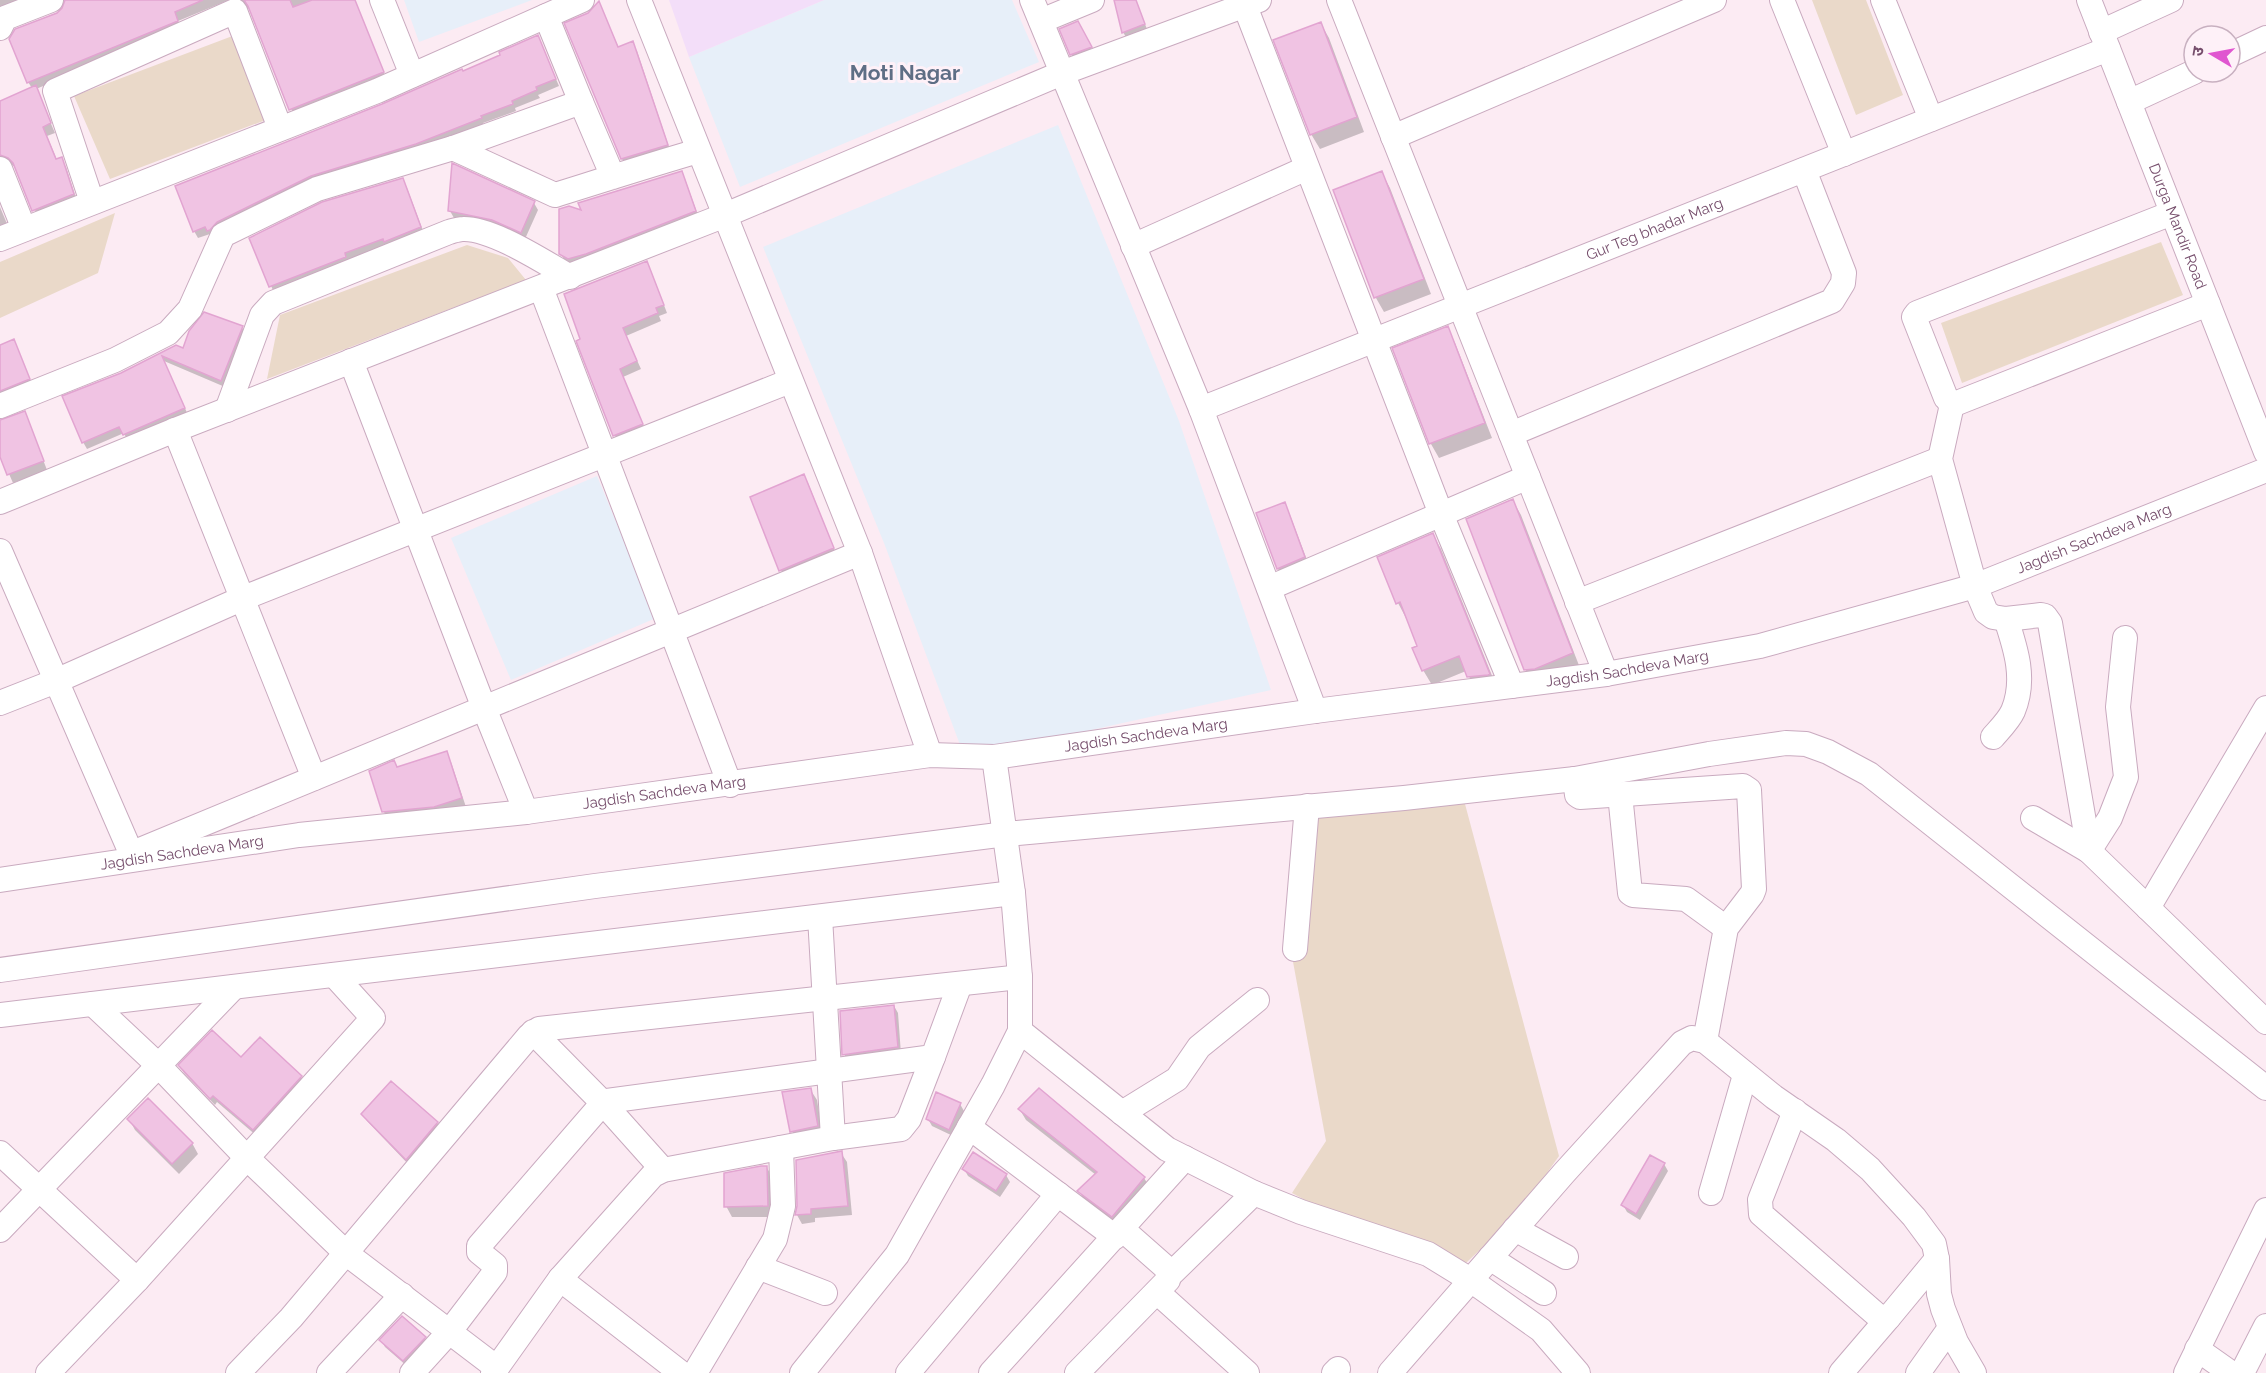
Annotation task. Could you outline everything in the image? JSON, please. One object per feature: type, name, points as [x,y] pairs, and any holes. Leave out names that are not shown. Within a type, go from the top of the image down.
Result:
[{"type":"street","points":[[0,28],[5,18],[51,0]]},
{"type":"street","points":[[382,0],[412,75]]},
{"type":"street","points":[[0,239],[412,75],[582,0]]},
{"type":"street","points":[[639,0],[723,216],[860,553],[930,755]]},
{"type":"street","points":[[1092,0],[1036,10],[1201,409],[1315,711]]},
{"type":"street","points":[[1339,0],[1606,674]]},
{"type":"street","points":[[1393,137],[1714,0]]},
{"type":"street","points":[[1782,0],[1844,154]]},
{"type":"street","points":[[1883,0],[1931,119]]},
{"type":"street","name":"Durga Mandir Road","points":[[2089,0],[2266,452]]},
{"type":"street","name":"Gur Teg bhadar Marg","points":[[1201,409],[1931,119],[2105,41],[2171,0]]},
{"type":"street","points":[[0,502],[175,430],[723,216],[1062,73],[1252,3],[1307,168],[1441,514],[1512,686]]},
{"type":"street","points":[[92,202],[55,91],[236,10],[280,128]]},
{"type":"street","points":[[546,16],[613,177]]},
{"type":"street","points":[[2242,49],[2266,38]]},
{"type":"street","points":[[2129,102],[2182,78]]},
{"type":"street","points":[[0,406],[115,360],[168,333],[190,309],[223,235],[317,189],[453,148],[581,102]]},
{"type":"street","points":[[453,148],[555,195],[698,151]]},
{"type":"street","points":[[1133,246],[1307,168]]},
{"type":"street","points":[[0,169],[24,229]]},
{"type":"street","points":[[1511,434],[1832,301],[1844,283],[1844,273],[1804,170]]},
{"type":"street","points":[[2172,213],[1916,314],[1914,317],[1946,398],[1957,403],[2208,304]]},
{"type":"street","points":[[227,410],[262,315],[273,303],[449,232],[463,229],[478,232],[519,247],[570,277]]},
{"type":"street","points":[[541,288],[730,785]]},
{"type":"street","points":[[351,361],[526,812]]},
{"type":"street","points":[[0,704],[241,599],[790,381]]},
{"type":"street","points":[[1950,401],[1951,409],[1940,459],[1975,586],[1986,612],[1993,617],[2006,619],[2041,615],[2050,622],[2089,851]]},
{"type":"street","points":[[175,430],[314,778]]},
{"type":"street","points":[[1577,602],[1940,459]]},
{"type":"street","name":"Jagdish Sachdeva Marg","points":[[0,880],[299,836],[526,812],[930,755],[994,757],[1315,711],[1606,674],[1760,646],[1975,586],[2266,470]]},
{"type":"street","points":[[1269,588],[1528,477]]},
{"type":"street","points":[[0,551],[131,854]]},
{"type":"street","points":[[98,867],[860,553]]},
{"type":"street","points":[[1993,737],[2013,712],[2021,679],[2015,646],[2006,619]]},
{"type":"street","points":[[2089,851],[2110,818],[2126,777],[2118,706],[2125,638]]},
{"type":"street","points":[[2148,908],[2266,708]]},
{"type":"street","points":[[0,970],[595,886],[1006,834],[1404,798],[1575,779],[1709,754],[1786,743],[1806,744],[1828,752],[1869,774],[2266,1088]]},
{"type":"street","points":[[802,1373],[897,1255],[1020,1031],[1020,977],[1013,892],[994,757]]},
{"type":"street","points":[[1575,779],[1577,795],[1580,797],[1743,786],[1749,790],[1754,889],[1726,928],[1705,1041]]},
{"type":"street","points":[[1620,794],[1630,893],[1686,900],[1726,928]]},
{"type":"street","points":[[1295,949],[1307,806]]},
{"type":"street","points":[[2033,818],[2089,851],[2266,1022]]},
{"type":"street","points":[[0,1015],[1013,892]]},
{"type":"street","points":[[820,917],[833,1138]]},
{"type":"street","points":[[48,1373],[137,1280],[373,1018],[334,975]]},
{"type":"street","points":[[238,1373],[291,1318],[347,1254],[533,1032],[539,1029],[1020,977]]},
{"type":"street","points":[[93,1004],[158,1065],[246,1157],[347,1254],[450,1331],[495,1370],[560,1279],[653,1174],[663,1170],[833,1138],[901,1129],[908,1122],[960,984]]},
{"type":"street","points":[[0,1230],[234,987]]},
{"type":"street","points":[[1122,1113],[1178,1079],[1199,1047],[1257,1000]]},
{"type":"street","points":[[1020,1031],[1167,1149],[1254,1193],[1301,1212],[1428,1254],[1472,1281],[1540,1330],[1578,1373]]},
{"type":"street","points":[[533,1032],[604,1104],[663,1170]]},
{"type":"street","points":[[1390,1373],[1515,1229],[1682,1043],[1692,1038],[1705,1041],[1745,1075],[1836,1140],[1894,1193],[1934,1244],[1939,1294],[1964,1368]]},
{"type":"street","points":[[412,1373],[450,1331],[495,1272],[495,1265],[479,1252],[478,1246],[604,1104],[612,1099],[933,1057]]},
{"type":"street","points":[[1711,1193],[1745,1075]]},
{"type":"street","points":[[1795,1111],[1760,1200],[1761,1214],[1878,1316],[1889,1317]]},
{"type":"street","points":[[969,1127],[1058,1194],[1119,1233],[1164,1266],[1163,1284],[1247,1373]]},
{"type":"street","points":[[695,1373],[775,1239],[781,1222],[783,1206],[781,1148]]},
{"type":"street","points":[[0,1153],[137,1280]]},
{"type":"street","points":[[991,1373],[1185,1158]]},
{"type":"street","points":[[1077,1373],[1254,1193]]},
{"type":"street","points":[[908,1373],[1058,1194]]},
{"type":"street","points":[[2186,1373],[2266,1210]]},
{"type":"street","points":[[1515,1229],[1566,1257]]},
{"type":"street","points":[[1490,1258],[1544,1293]]},
{"type":"street","points":[[1840,1373],[1937,1259]]},
{"type":"street","points":[[758,1267],[825,1293]]},
{"type":"street","points":[[560,1279],[681,1373]]},
{"type":"street","points":[[330,1373],[402,1295]]},
{"type":"street","points":[[2242,1373],[2266,1326]]},
{"type":"street","points":[[1918,1373],[1950,1328]]},
{"type":"street","points":[[2198,1349],[2231,1373]]},
{"type":"shaded area","points":[[404,0],[532,0],[419,42]]},
{"type":"shaded area","points":[[669,0],[824,0],[689,57]]},
{"type":"shaded area","points":[[824,0],[1012,0],[1039,62],[740,187],[689,57]]},
{"type":"shaded area","points":[[1812,0],[1866,0],[1903,95],[1856,115]]},
{"type":"shaded area","points":[[243,32],[284,113],[110,179],[74,96]]},
{"type":"shaded area","points":[[1058,125],[1179,421],[1271,690],[965,758],[884,543],[763,247]]},
{"type":"shaded area","points":[[115,213],[98,273],[0,318],[0,262]]},
{"type":"shaded area","points":[[2161,242],[2183,295],[1962,383],[1941,323]]},
{"type":"shaded area","points":[[467,245],[508,258],[526,280],[267,379],[280,315]]},
{"type":"shaded area","points":[[597,476],[656,618],[511,680],[451,538]]},
{"type":"shaded area","points":[[1465,804],[1559,1156],[1518,1214],[1450,1278],[1292,1193],[1326,1141],[1289,940],[1307,805]]},
{"type":"building","points":[[65,0],[203,0],[175,12],[178,21],[27,83],[9,39],[15,29],[57,13]]},
{"type":"building","points":[[244,0],[290,0],[293,7],[312,0],[355,0],[384,72],[289,110]]},
{"type":"building","points":[[1114,0],[1136,0],[1145,24],[1122,33]]},
{"type":"building","points":[[599,1],[618,47],[633,41],[668,145],[621,159],[564,23],[588,13]]},
{"type":"building","points":[[1078,21],[1092,47],[1070,55],[1059,29]]},
{"type":"building","points":[[1321,22],[1357,117],[1310,135],[1273,40]]},
{"type":"building","points":[[538,35],[556,79],[536,87],[537,90],[512,101],[513,104],[416,144],[311,176],[217,222],[210,230],[207,231],[205,227],[193,232],[175,186],[382,104],[462,69],[463,71]]},
{"type":"building","points":[[36,85],[51,123],[43,127],[56,159],[62,157],[74,194],[32,211],[13,163],[0,155],[0,101]]},
{"type":"building","points":[[452,163],[535,201],[521,233],[492,220],[448,211]]},
{"type":"building","points":[[682,171],[696,211],[586,254],[568,259],[559,254],[559,209],[569,206],[581,210],[578,203]]},
{"type":"building","points":[[1382,171],[1424,279],[1374,298],[1333,190]]},
{"type":"building","points":[[403,178],[421,227],[384,242],[383,239],[345,253],[346,257],[269,287],[249,238],[322,202]]},
{"type":"building","points":[[647,261],[664,305],[656,308],[658,313],[623,328],[637,361],[620,369],[643,424],[613,436],[576,341],[580,339],[564,294]]},
{"type":"building","points":[[204,312],[243,326],[221,381],[162,356],[185,408],[123,435],[119,427],[82,443],[62,396],[121,373],[176,345],[183,348],[189,331]]},
{"type":"building","points":[[1448,326],[1485,423],[1429,444],[1392,348]]},
{"type":"building","points":[[14,339],[30,379],[0,391],[0,345]]},
{"type":"building","points":[[25,411],[44,461],[7,475],[0,457],[0,420]]},
{"type":"building","points":[[804,474],[834,548],[779,571],[750,497]]},
{"type":"building","points":[[1513,499],[1573,653],[1535,669],[1524,670],[1466,519]]},
{"type":"building","points":[[1285,502],[1305,557],[1277,569],[1256,513]]},
{"type":"building","points":[[1433,533],[1490,674],[1488,675],[1467,677],[1459,656],[1422,671],[1412,648],[1417,646],[1400,602],[1396,604],[1377,557]]},
{"type":"building","points":[[447,751],[462,798],[434,807],[382,812],[369,771],[394,760],[397,767]]},
{"type":"building","points":[[894,1005],[898,1047],[842,1055],[840,1011]]},
{"type":"building","points":[[212,1030],[241,1057],[260,1037],[302,1076],[253,1130],[213,1096],[210,1099],[178,1065]]},
{"type":"building","points":[[391,1081],[438,1122],[406,1160],[361,1114]]},
{"type":"building","points":[[811,1088],[818,1126],[790,1132],[782,1092]]},
{"type":"building","points":[[1039,1088],[1145,1177],[1112,1217],[1077,1191],[1097,1172],[1018,1109]]},
{"type":"building","points":[[936,1092],[961,1103],[949,1130],[926,1119]]},
{"type":"building","points":[[148,1098],[193,1143],[172,1164],[127,1119]]},
{"type":"building","points":[[842,1151],[848,1206],[811,1209],[811,1214],[795,1215],[797,1206],[796,1160]]},
{"type":"building","points":[[973,1152],[1007,1174],[996,1191],[962,1169]]},
{"type":"building","points":[[1650,1155],[1665,1163],[1636,1214],[1621,1205]]},
{"type":"building","points":[[767,1166],[768,1206],[724,1207],[724,1173]]},
{"type":"building","points":[[402,1316],[426,1337],[403,1361],[379,1340]]},
{"type":"district","name":"Moti Nagar","points":[[905,72]]}]
